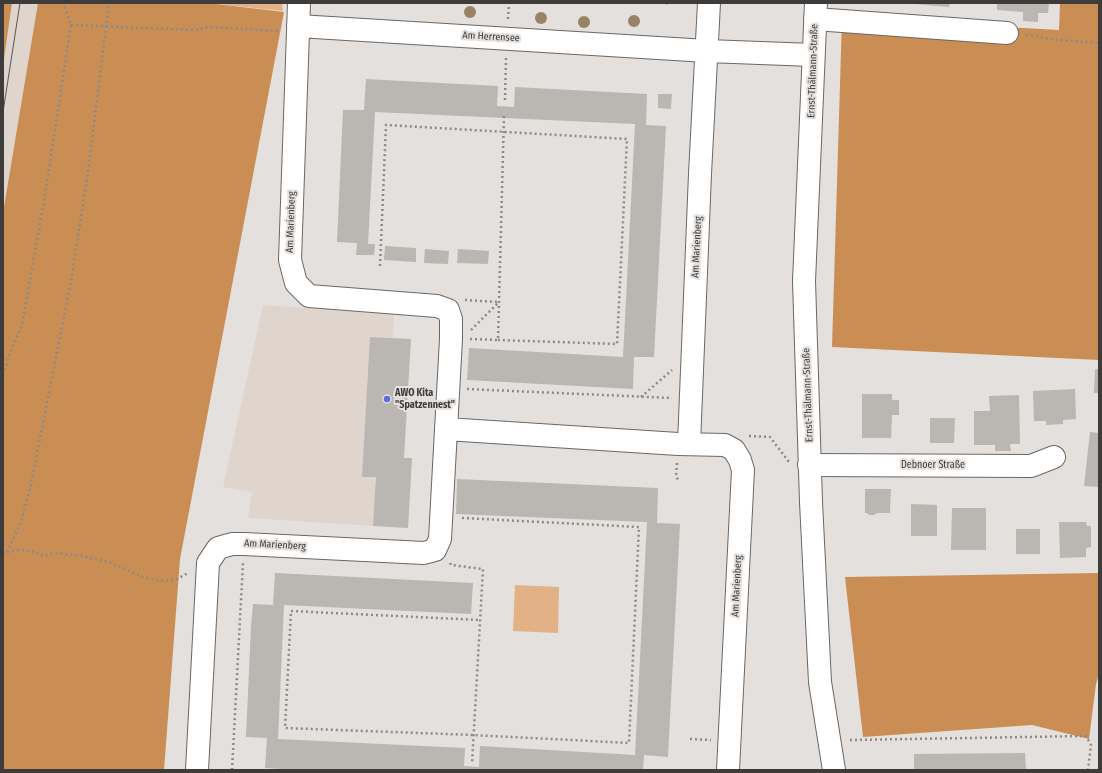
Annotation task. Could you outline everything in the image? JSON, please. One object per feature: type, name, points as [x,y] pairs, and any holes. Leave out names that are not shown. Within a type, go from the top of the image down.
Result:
[{"type":"street","points":[[298,29],[299,3]]},
{"type":"street","points":[[707,50],[709,3]]},
{"type":"street","name":"Ernst-Thälmann-Straße","points":[[834,770],[820,682],[810,471],[804,281],[816,11],[1008,33]]},
{"type":"street","name":"Am Herrensee","points":[[298,29],[813,55]]},
{"type":"street","name":"Am Marienberg","points":[[298,29],[290,260],[296,282],[309,296],[437,306],[448,310]]},
{"type":"street","name":"Am Marienberg","points":[[689,444],[707,50]]},
{"type":"street","points":[[435,550],[440,539],[449,388],[456,339],[448,310]]},
{"type":"street","points":[[446,429],[725,445],[734,450]]},
{"type":"street","name":"Am Marienberg","points":[[728,770],[743,470],[740,460],[734,450]]},
{"type":"street","name":"Debnoer Straße","points":[[810,471],[1031,466],[1054,458]]},
{"type":"street","name":"Am Marienberg","points":[[208,563],[218,548],[232,544],[424,553],[435,550]]},
{"type":"street","points":[[197,770],[208,563]]},
{"type":"path","points":[[3,375],[10,353],[22,325],[45,195],[71,25],[63,3]]},
{"type":"path","points":[[3,555],[7,552],[21,522],[31,484],[71,281],[88,172],[109,3]]},
{"type":"path","points":[[71,25],[194,30],[211,27],[298,29]]},
{"type":"path","points":[[1008,33],[1060,40],[1099,43]]},
{"type":"path","points":[[498,340],[504,116]]},
{"type":"path","points":[[380,266],[386,125],[627,139],[617,344],[456,339]]},
{"type":"path","points":[[448,310],[463,300],[498,302]]},
{"type":"path","points":[[456,339],[498,302]]},
{"type":"path","points":[[641,397],[676,367]]},
{"type":"path","points":[[449,388],[690,399]]},
{"type":"path","points":[[734,450],[746,436],[770,437],[801,477],[810,471]]},
{"type":"path","points":[[441,518],[640,527],[629,743],[474,735],[285,728],[291,611],[480,620]]},
{"type":"path","points":[[232,770],[244,544]]},
{"type":"path","points":[[7,552],[20,550],[33,551],[43,556],[54,553],[82,556],[109,562],[143,577],[161,581],[177,579],[208,563]]},
{"type":"path","points":[[435,550],[451,565],[483,569],[472,764]]},
{"type":"path","points":[[846,740],[1086,736],[1091,745],[1088,770]]},
{"type":"shaded area","points":[[3,3],[12,3],[3,66]]},
{"type":"shaded area","points":[[12,3],[38,3],[3,213],[3,66]]},
{"type":"shaded area","points":[[38,3],[208,3],[284,12],[180,559],[164,770],[3,770],[3,213]]},
{"type":"shaded area","points":[[208,3],[282,3],[283,11]]},
{"type":"shaded area","points":[[1060,3],[1099,3],[1099,360],[832,347],[842,18],[1059,30]]},
{"type":"shaded area","points":[[263,305],[394,314],[393,338],[404,458],[412,458],[408,528],[248,518],[252,492],[223,487]]},
{"type":"shaded area","points":[[1099,573],[1099,674],[1096,684],[1089,739],[1032,725],[863,737],[845,577]]},
{"type":"shaded area","points":[[515,585],[559,587],[558,633],[513,631]]},
{"type":"building","points":[[915,3],[950,3],[949,7]]},
{"type":"building","points":[[997,3],[1049,3],[1048,13],[1038,13],[1038,22],[1023,21],[1023,12],[997,10]]},
{"type":"building","points":[[366,79],[498,86],[497,106],[514,107],[515,87],[647,94],[646,125],[666,126],[654,357],[634,357],[633,389],[467,380],[469,348],[623,357],[635,124],[375,112],[368,244],[375,244],[374,255],[356,255],[357,243],[337,242],[343,110],[364,110]]},
{"type":"building","points":[[658,94],[672,94],[671,109],[658,108]]},
{"type":"building","points":[[385,246],[416,248],[416,262],[384,260]]},
{"type":"building","points":[[425,249],[449,251],[448,264],[424,263]]},
{"type":"building","points":[[458,249],[489,251],[488,264],[457,263]]},
{"type":"building","name":"AWO Kita \"Spatzennest\"","points":[[370,337],[411,339],[404,458],[412,458],[408,528],[373,526],[376,477],[362,477]]},
{"type":"building","points":[[1095,369],[1099,369],[1099,393],[1094,393]]},
{"type":"building","points":[[1075,389],[1076,419],[1063,420],[1063,424],[1046,425],[1046,421],[1034,421],[1033,391]]},
{"type":"building","points":[[862,394],[892,394],[892,400],[899,400],[899,415],[892,415],[891,438],[862,438]]},
{"type":"building","points":[[1019,395],[1020,444],[1010,444],[1011,451],[995,451],[995,445],[974,445],[974,411],[990,411],[989,396]]},
{"type":"building","points":[[930,418],[955,418],[954,443],[930,443]]},
{"type":"building","points":[[1090,432],[1099,433],[1099,487],[1084,486]]},
{"type":"building","points":[[457,479],[658,488],[657,523],[680,524],[668,757],[644,755],[643,770],[300,770],[265,768],[267,738],[246,737],[251,627],[253,604],[273,605],[275,573],[473,583],[471,614],[284,605],[278,739],[465,748],[464,766],[479,767],[480,746],[635,755],[647,522],[456,514]]},
{"type":"building","points":[[865,489],[891,489],[890,513],[877,513],[874,515],[869,515],[865,513]]},
{"type":"building","points":[[911,504],[937,505],[937,536],[911,536]]},
{"type":"building","points":[[952,508],[986,508],[986,550],[951,550]]},
{"type":"building","points":[[1059,522],[1086,522],[1087,526],[1091,526],[1091,547],[1086,548],[1086,557],[1060,558]]},
{"type":"building","points":[[1016,529],[1040,529],[1040,554],[1016,554]]},
{"type":"building","points":[[1025,753],[1026,770],[914,770],[914,754]]},
{"type":"tram line","points":[[3,112],[20,3]]},
{"type":"tram line","points":[[1098,770],[1099,765]]},
{"type":"place","name":"AWO Kita \"Spatzennest\"","points":[[387,399]]}]
